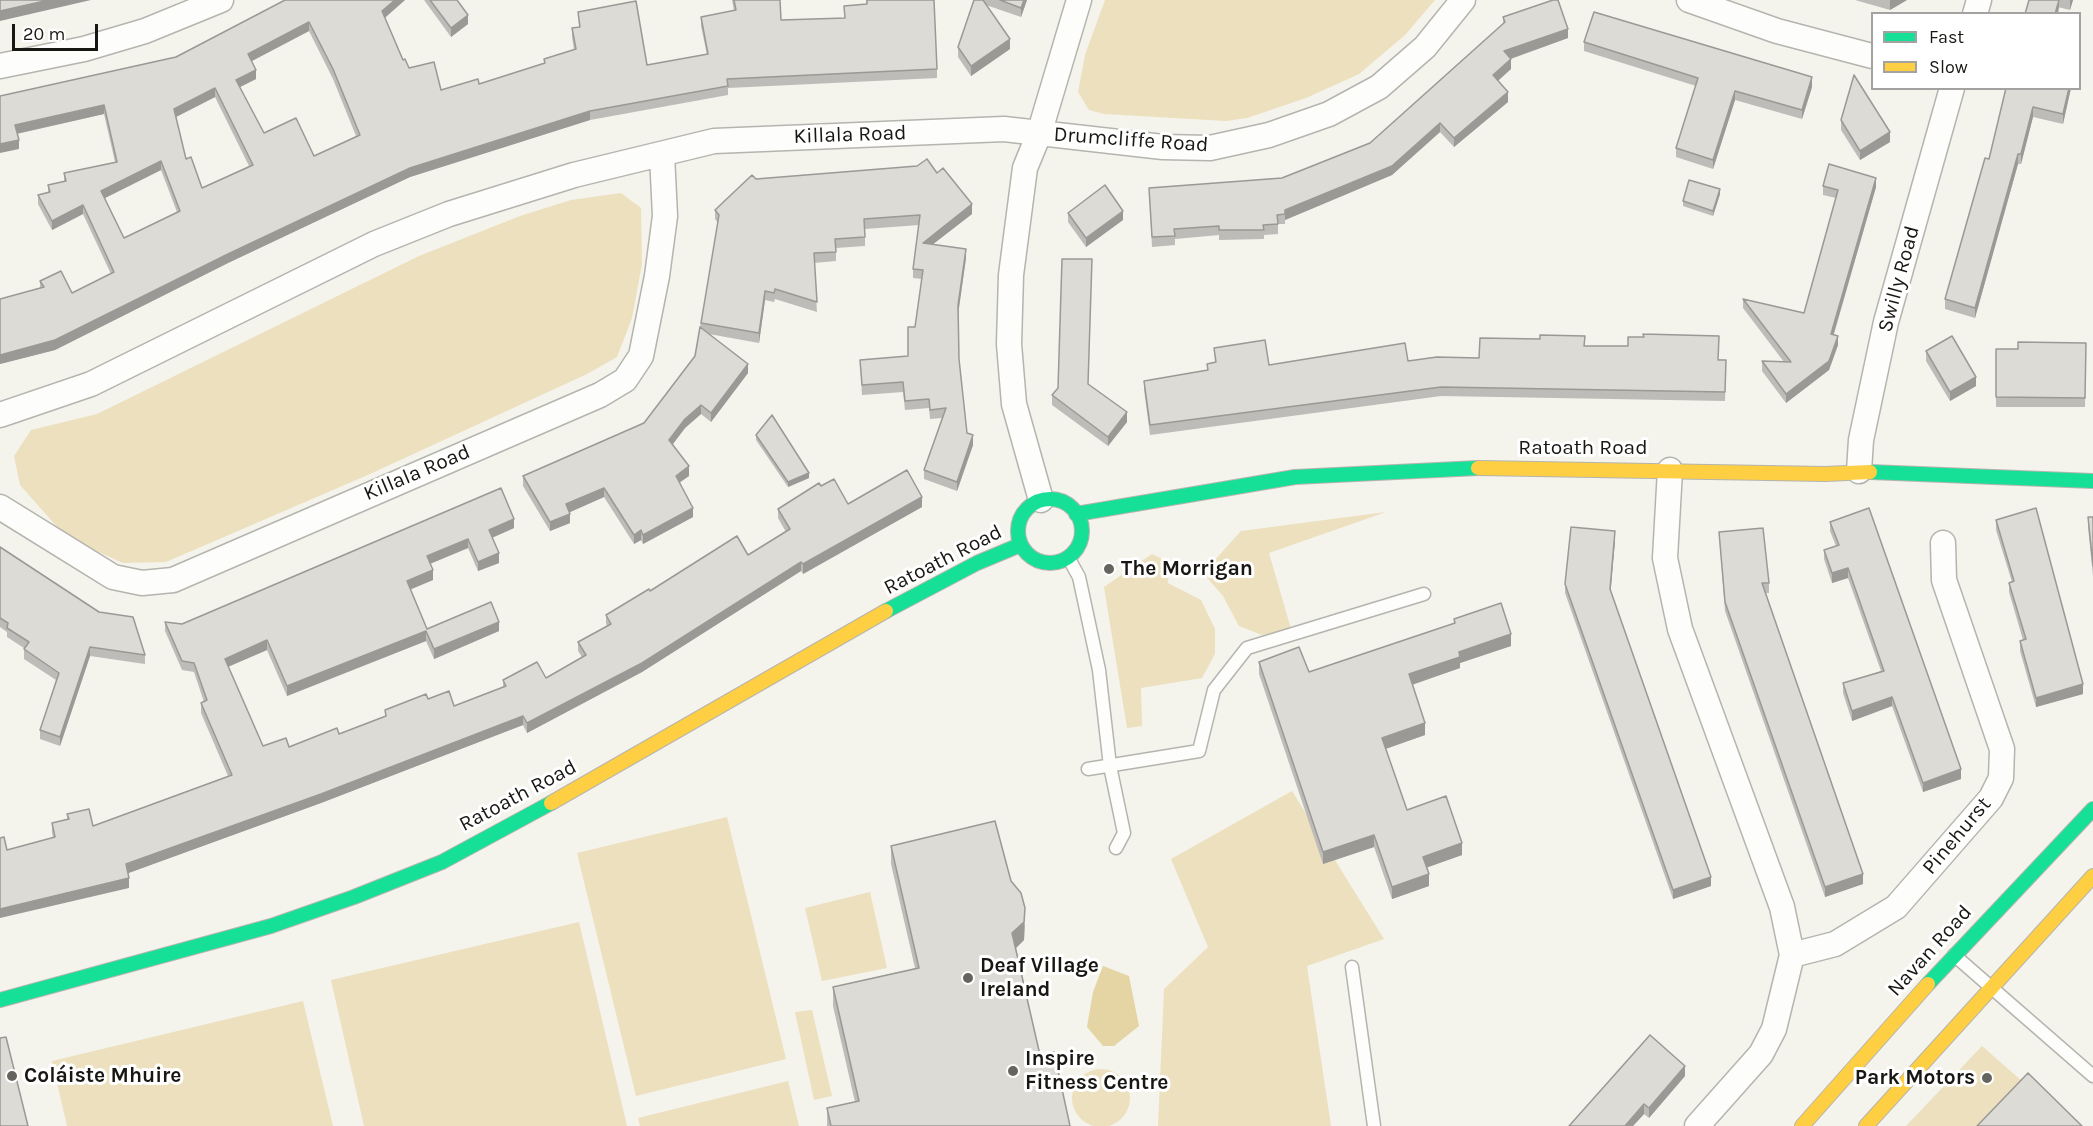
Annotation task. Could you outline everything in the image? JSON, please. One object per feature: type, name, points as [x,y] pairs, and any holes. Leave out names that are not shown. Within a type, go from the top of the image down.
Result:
[{"type":"main road","name":"Ratoath Road","points":[[1076,514],[1295,477],[1475,468],[1825,474],[1859,471],[1892,475],[1959,475],[2093,481]]},
{"type":"main road","points":[[1041,500],[1053,499],[1064,502],[1076,514],[1082,529],[1080,540],[1068,557]]},
{"type":"main road","name":"Ratoath Road","points":[[1041,500],[1023,512],[1018,522],[1020,544],[1035,560],[1057,562],[1068,557]]},
{"type":"main road","name":"Ratoath Road","points":[[0,1000],[271,926],[442,862],[608,772],[883,613],[977,563],[1020,544]]},
{"type":"main road","name":"Navan Road","points":[[1802,1126],[1953,955],[2093,809]]},
{"type":"main road","points":[[1866,1126],[1993,989],[2093,876]]},
{"type":"street","points":[[0,66],[84,49],[145,31],[221,0]]},
{"type":"street","name":"Drumcliffe Road","points":[[1041,500],[1014,404],[1009,344],[1011,274],[1025,168],[1039,134],[1080,0]]},
{"type":"street","name":"Drumcliffe Road","points":[[1039,134],[1163,147],[1210,148],[1269,135],[1329,114],[1379,87],[1425,47],[1463,0]]},
{"type":"street","points":[[1689,0],[1777,31],[1871,56]]},
{"type":"street","name":"Swilly Road","points":[[1859,471],[1863,430],[1886,322],[1951,90]]},
{"type":"street","name":"Killala Road","points":[[0,415],[92,384],[374,244],[427,223],[574,175],[714,141],[1004,129],[1039,134]]},
{"type":"street","name":"Killala Road","points":[[0,507],[113,577],[142,583],[173,580],[600,395],[624,380],[641,356],[657,276],[665,216],[662,154]]},
{"type":"street","points":[[1670,470],[1665,558],[1680,629],[1782,907],[1792,955],[1774,1029],[1761,1054],[1697,1126]]},
{"type":"street","name":"Pinehurst","points":[[1792,955],[1834,944],[1896,907],[1990,798],[2001,778],[2002,749],[1944,580],[1943,543]]},
{"type":"lane","points":[[1068,557],[1079,577],[1099,670],[1110,766],[1124,833],[1116,848]]},
{"type":"lane","points":[[1088,769],[1199,751],[1214,690],[1246,648],[1424,594]]},
{"type":"lane","points":[[1953,955],[2093,1076]]},
{"type":"lane","points":[[1352,967],[1374,1126]]},
{"type":"shaded area","points":[[1105,0],[1435,0],[1405,35],[1359,74],[1306,98],[1247,118],[1226,121],[1104,114],[1089,110],[1078,92],[1085,55]]},
{"type":"shaded area","points":[[621,193],[641,208],[642,264],[632,318],[617,357],[587,374],[370,474],[166,562],[123,563],[66,537],[20,485],[14,456],[31,430],[97,414],[419,256],[520,216],[571,200]]},
{"type":"shaded area","points":[[1386,512],[1269,553],[1291,629],[1262,635],[1239,626],[1223,596],[1203,573],[1241,531]]},
{"type":"shaded area","points":[[1152,554],[1169,562],[1168,583],[1201,600],[1215,629],[1215,654],[1202,678],[1141,688],[1142,726],[1127,728],[1104,587]]},
{"type":"shaded area","points":[[1292,791],[1384,939],[1307,966],[1331,1126],[1158,1126],[1164,989],[1208,947],[1171,859]]},
{"type":"shaded area","points":[[727,817],[786,1059],[636,1096],[577,853]]},
{"type":"shaded area","points":[[870,892],[887,968],[822,981],[805,908]]},
{"type":"shaded area","points":[[579,922],[627,1126],[364,1126],[331,980]]},
{"type":"shaded area","points":[[1103,966],[1129,976],[1139,1026],[1114,1046],[1103,1046],[1087,1027],[1093,992]]},
{"type":"shaded area","points":[[303,1001],[333,1126],[67,1126],[52,1061]]},
{"type":"shaded area","points":[[812,1010],[832,1096],[814,1100],[795,1012]]},
{"type":"shaded area","points":[[1982,1046],[2022,1081],[1980,1126],[1906,1126]]},
{"type":"shaded area","points":[[1095,1069],[1107,1069],[1122,1077],[1130,1092],[1130,1104],[1122,1119],[1107,1127],[1095,1127],[1080,1119],[1072,1104],[1072,1092],[1080,1077]]},
{"type":"shaded area","points":[[788,1081],[799,1126],[640,1126],[638,1118]]},
{"type":"building","points":[[0,0],[49,0],[0,11]]},
{"type":"building","points":[[285,0],[395,0],[382,11],[403,60],[405,59],[409,68],[434,62],[441,90],[478,79],[479,84],[545,63],[544,59],[576,49],[572,28],[580,27],[578,12],[636,1],[647,65],[708,54],[701,17],[736,10],[734,0],[780,0],[781,20],[845,18],[844,6],[867,4],[867,0],[934,0],[937,69],[727,79],[728,86],[590,111],[410,168],[228,254],[55,340],[0,355],[0,299],[44,287],[40,281],[61,271],[72,293],[114,272],[83,205],[52,221],[38,195],[50,192],[48,185],[66,181],[64,173],[117,162],[104,105],[15,125],[19,140],[0,144],[0,96],[176,57]],"holes":[[[309,22],[333,69],[360,135],[314,156],[296,118],[264,133],[236,80],[256,70],[248,54]],[[215,88],[253,165],[202,188],[191,157],[186,159],[174,109]],[[161,161],[180,211],[124,238],[101,191]]]},
{"type":"building","points":[[430,0],[457,0],[468,15],[451,28]]},
{"type":"building","points":[[974,0],[983,0],[1010,39],[971,66],[958,47]]},
{"type":"building","points":[[1000,0],[1024,0],[1021,8]]},
{"type":"building","points":[[1558,0],[1568,29],[1504,51],[1511,59],[1493,75],[1508,92],[1454,138],[1440,123],[1392,166],[1285,210],[1285,214],[1277,215],[1278,224],[1263,225],[1264,230],[1219,230],[1219,226],[1174,229],[1175,236],[1152,237],[1149,188],[1282,178],[1370,143],[1505,22],[1503,17]]},
{"type":"building","points":[[2029,0],[2059,0],[2056,12],[2026,12]]},
{"type":"building","points":[[1594,12],[1812,77],[1802,110],[1735,91],[1713,160],[1676,148],[1698,78],[1584,42]]},
{"type":"building","points":[[1854,75],[1890,132],[1860,151],[1841,120]]},
{"type":"building","points":[[2006,90],[2069,90],[2063,114],[2033,107],[1975,308],[1945,299],[1985,158],[1989,159]]},
{"type":"building","points":[[927,159],[937,173],[943,168],[972,204],[923,243],[966,249],[958,305],[959,359],[967,433],[973,435],[957,482],[924,470],[946,408],[930,410],[929,399],[905,401],[903,382],[862,385],[860,360],[908,356],[908,327],[915,327],[923,270],[913,269],[920,215],[864,219],[865,237],[835,239],[836,252],[814,253],[817,302],[775,289],[774,293],[765,291],[759,333],[701,323],[719,215],[715,210],[752,175],[756,179],[917,166]]},
{"type":"building","points":[[1829,164],[1876,178],[1831,334],[1838,336],[1829,361],[1786,394],[1762,361],[1791,362],[1743,299],[1804,313],[1838,190],[1823,186]]},
{"type":"building","points":[[1689,180],[1720,189],[1713,211],[1683,201]]},
{"type":"building","points":[[1105,185],[1123,211],[1086,238],[1068,213]]},
{"type":"building","points":[[1062,259],[1092,259],[1088,384],[1127,412],[1108,437],[1052,395],[1058,388]]},
{"type":"building","points":[[700,327],[748,364],[711,413],[701,405],[685,419],[669,440],[689,466],[676,476],[693,508],[643,535],[641,530],[634,535],[604,488],[566,504],[570,514],[550,522],[523,476],[644,423],[695,356]]},
{"type":"building","points":[[1643,334],[1719,336],[1718,360],[1726,360],[1725,392],[1441,387],[1150,425],[1144,381],[1208,370],[1207,364],[1216,362],[1214,348],[1265,340],[1269,365],[1405,343],[1408,361],[1437,357],[1479,358],[1480,338],[1540,339],[1540,335],[1585,336],[1584,346],[1628,346],[1628,337],[1644,337]]},
{"type":"building","points":[[1952,336],[1976,377],[1950,392],[1926,351]]},
{"type":"building","points":[[2018,342],[2086,343],[2085,398],[1996,397],[1996,349],[2018,349]]},
{"type":"building","points":[[772,415],[809,473],[788,482],[756,435]]},
{"type":"building","points":[[907,470],[922,497],[803,564],[801,562],[642,663],[527,723],[523,716],[321,794],[126,864],[129,878],[0,909],[0,838],[4,837],[7,850],[55,837],[52,823],[69,819],[67,814],[89,809],[93,826],[232,775],[201,703],[207,700],[194,663],[182,661],[165,622],[182,624],[501,488],[514,519],[489,530],[499,553],[478,562],[468,539],[427,556],[433,570],[407,581],[427,629],[491,602],[499,622],[434,649],[426,631],[287,686],[267,640],[225,659],[263,746],[286,738],[289,747],[337,728],[339,734],[386,716],[385,710],[426,694],[428,699],[449,691],[454,706],[506,686],[503,680],[537,662],[546,678],[586,655],[578,642],[611,624],[606,615],[649,589],[650,591],[737,536],[748,555],[790,529],[778,509],[819,483],[821,486],[834,479],[848,504]]},
{"type":"building","points":[[1869,508],[1961,769],[1923,783],[1892,697],[1852,711],[1843,683],[1884,671],[1848,568],[1832,573],[1824,550],[1839,545],[1830,522]]},
{"type":"building","points":[[2036,508],[2083,684],[2036,698],[2020,641],[2026,639],[2009,583],[2014,581],[1996,520]]},
{"type":"building","points":[[2088,517],[2093,517],[2093,566]]},
{"type":"building","points":[[1571,527],[1615,531],[1610,589],[1711,877],[1673,890],[1565,584]]},
{"type":"building","points":[[1763,528],[1769,583],[1762,583],[1863,874],[1825,887],[1725,602],[1719,532]]},
{"type":"building","points":[[0,547],[99,612],[133,617],[145,655],[90,647],[60,737],[40,730],[59,673],[24,649],[29,642],[7,628],[8,623],[0,618]]},
{"type":"building","points":[[1501,603],[1511,634],[1459,652],[1460,657],[1409,674],[1425,723],[1382,738],[1407,810],[1446,796],[1462,843],[1423,857],[1429,874],[1392,887],[1374,835],[1323,852],[1259,662],[1299,647],[1309,672],[1455,623],[1454,619]]},
{"type":"building","name":"Deaf Village Ireland","points":[[995,821],[1011,881],[1021,893],[1025,908],[1024,922],[1012,933],[1040,1055],[1054,1052],[1070,1126],[831,1126],[827,1108],[859,1101],[833,987],[919,968],[891,846]]},
{"type":"building","points":[[1650,1035],[1685,1066],[1649,1108],[1644,1104],[1625,1126],[1569,1126]]},
{"type":"building","name":"Coláiste Mhuire","points":[[6,1037],[28,1126],[0,1126],[0,1038]]},
{"type":"building","points":[[2028,1073],[2082,1126],[1977,1126]]},
{"type":"traffic: fast","points":[[1076,514],[1295,477],[1478,468]]},
{"type":"traffic: fast","points":[[1870,472],[2093,481]]},
{"type":"traffic: fast","points":[[1050,499],[1062,501],[1073,508],[1080,519],[1082,531],[1080,543],[1073,554],[1062,561],[1050,563],[1038,561],[1027,554],[1020,543],[1018,531],[1020,519],[1027,508],[1038,501],[1050,499]]},
{"type":"traffic: fast","points":[[886,611],[977,563],[1020,545]]},
{"type":"traffic: fast","points":[[0,1000],[271,926],[354,897],[442,862],[551,803]]},
{"type":"traffic: fast","points":[[1928,984],[2093,809]]},
{"type":"traffic: slow","points":[[1478,468],[1825,474],[1870,472]]},
{"type":"traffic: slow","points":[[551,803],[886,611]]},
{"type":"traffic: slow","points":[[1866,1126],[2093,876]]},
{"type":"traffic: slow","points":[[1802,1126],[1928,984]]},
{"type":"place","name":"The Morrigan","points":[[1109,569]]},
{"type":"place","name":"Deaf Village Ireland","points":[[968,978]]},
{"type":"place","name":"Inspire Fitness Centre","points":[[1013,1071]]},
{"type":"place","name":"Coláiste Mhuire","points":[[12,1076]]},
{"type":"place","name":"Park Motors","points":[[1987,1078]]}]
